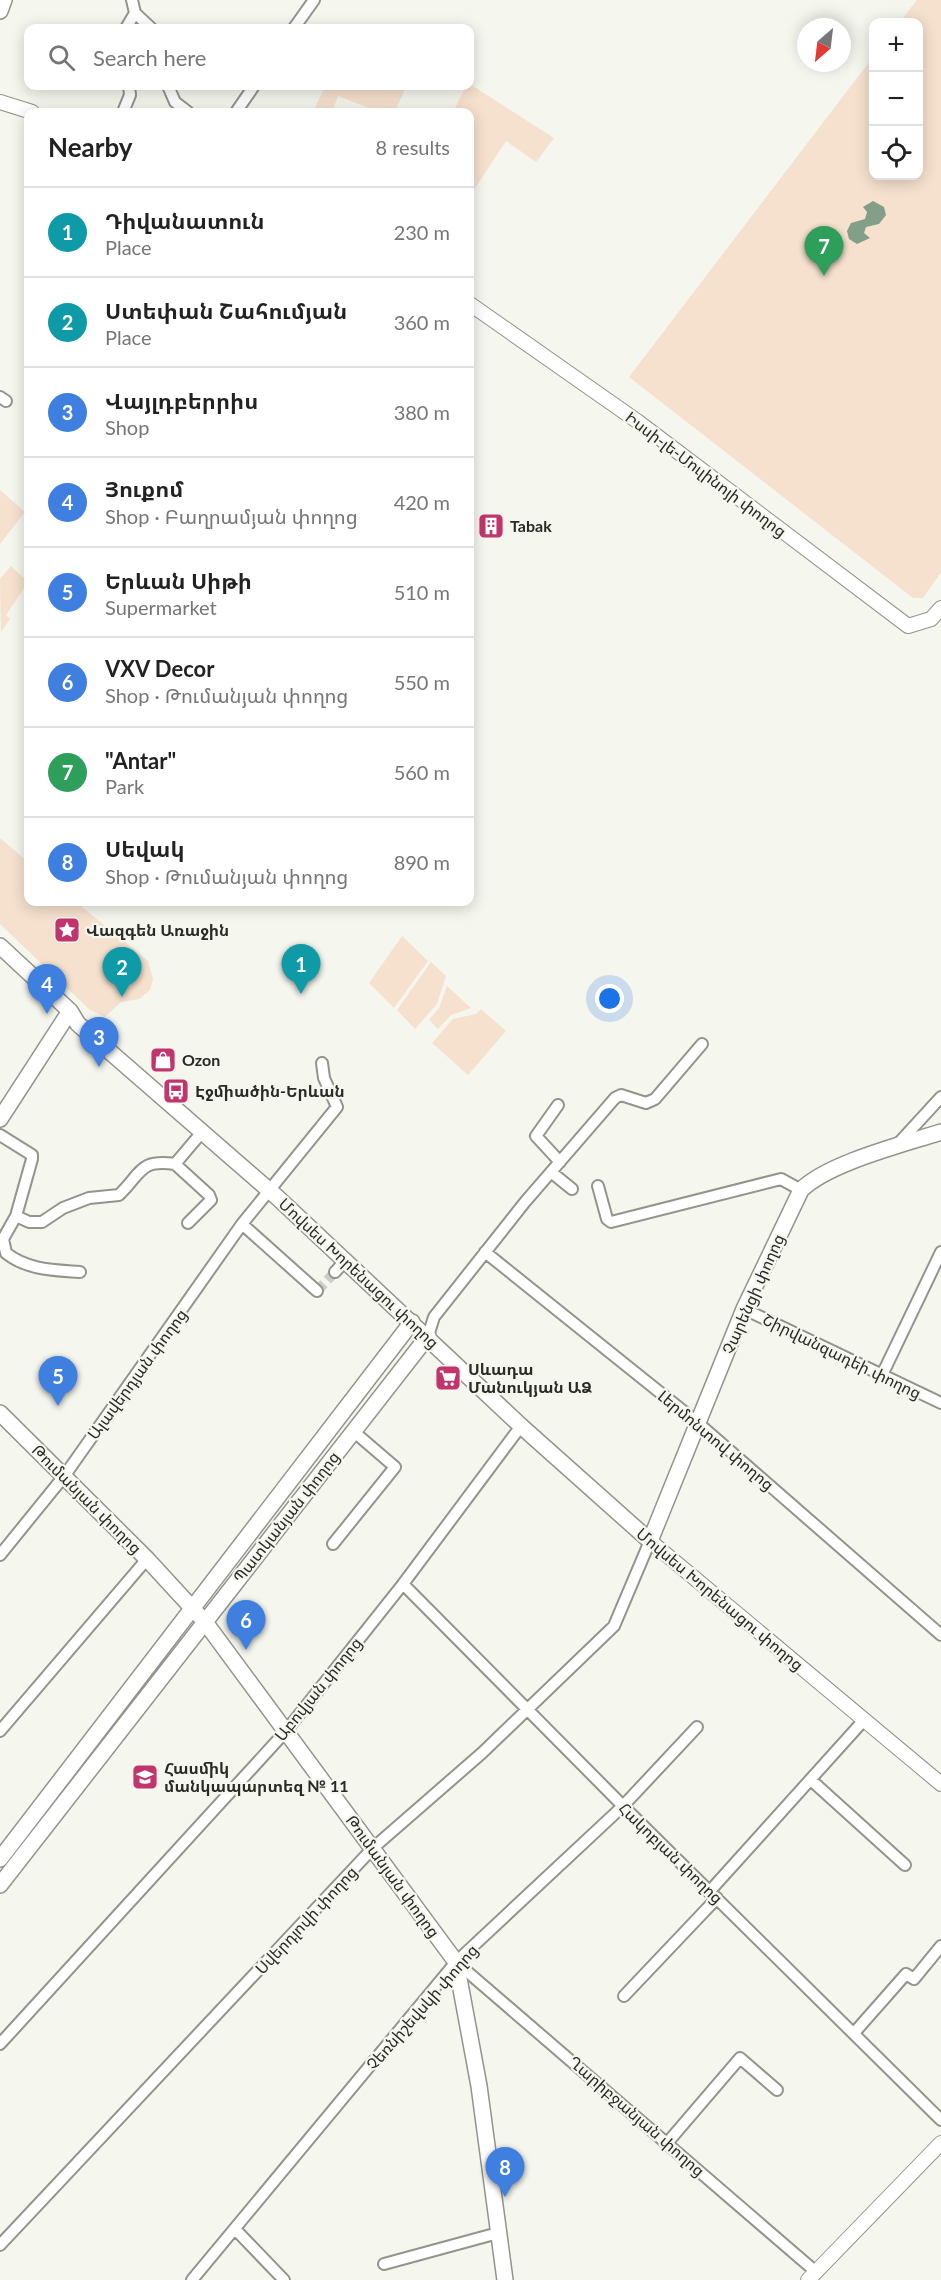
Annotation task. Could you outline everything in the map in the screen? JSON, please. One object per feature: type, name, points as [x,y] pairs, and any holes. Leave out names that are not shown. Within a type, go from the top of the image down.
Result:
[{"type":"main road","points":[[0,11],[4,0]]},
{"type":"main road","name":"Մովսես Խորենացու փողոց","points":[[0,946],[70,1011],[78,1024],[269,1190],[428,1336],[521,1426],[650,1541]]},
{"type":"main road","points":[[0,1119],[70,1011]]},
{"type":"main road","points":[[801,1190],[809,1182],[848,1165],[941,1132]]},
{"type":"main road","name":"Չարենցի փողոց","points":[[650,1541],[744,1309],[801,1190]]},
{"type":"main road","name":"Պատկանյան փողոց","points":[[0,1858],[412,1322]]},
{"type":"main road","name":"Պատկանյան փողոց","points":[[0,1885],[428,1336]]},
{"type":"main road","name":"Թումանյան փողոց","points":[[0,1413],[147,1559],[205,1622],[456,1962],[479,2086],[505,2280]]},
{"type":"street","points":[[132,0],[135,13],[147,24]]},
{"type":"street","points":[[297,24],[314,0]]},
{"type":"street","points":[[128,24],[135,13]]},
{"type":"street","points":[[125,108],[130,95],[129,90]]},
{"type":"street","points":[[170,90],[174,102],[182,108]]},
{"type":"street","points":[[239,108],[251,90]]},
{"type":"street","points":[[0,102],[24,110]]},
{"type":"street","name":"Իսսի-լե-Մուլինոյի փողոց","points":[[474,307],[637,421],[908,626],[931,619],[941,608]]},
{"type":"street","name":"Պատկանյան փողոց","points":[[428,1336],[434,1317],[485,1252],[615,1098],[621,1095],[646,1103],[655,1099],[702,1044]]},
{"type":"street","name":"Ալավերդյան փողոց","points":[[0,1555],[64,1475],[243,1224],[336,1107],[324,1078],[322,1064]]},
{"type":"street","points":[[895,1147],[941,1096]]},
{"type":"street","points":[[558,1106],[536,1136],[560,1162]]},
{"type":"street","points":[[175,1164],[203,1131]]},
{"type":"street","points":[[0,1135],[32,1155],[16,1216],[3,1239],[6,1253],[16,1260],[38,1268],[80,1272]]},
{"type":"street","points":[[16,1216],[29,1222],[42,1222],[63,1208],[89,1198],[119,1195],[143,1166],[160,1162],[175,1164],[209,1195],[211,1200],[188,1223]]},
{"type":"street","points":[[551,1172],[572,1189]]},
{"type":"street","points":[[598,1186],[607,1219],[611,1222],[781,1179],[801,1190]]},
{"type":"street","points":[[243,1224],[317,1291]]},
{"type":"street","name":"Լերմոնտով փողոց","points":[[485,1252],[698,1423],[941,1635]]},
{"type":"street","points":[[882,1375],[941,1252]]},
{"type":"street","points":[[335,1272],[346,1260]]},
{"type":"street","name":"Շիրվանզադեի փողոց","points":[[744,1309],[941,1403]]},
{"type":"street","points":[[412,1322],[434,1317]]},
{"type":"street","name":"Աբովյան փողոց","points":[[0,2044],[286,1731],[403,1584],[521,1426]]},
{"type":"street","points":[[333,1544],[395,1467],[353,1431]]},
{"type":"street","name":"Սվերդլովի փողոց","points":[[0,2245],[373,1848],[482,1753],[614,1626],[650,1541]]},
{"type":"street","name":"Մովսես Խորենացու փողոց","points":[[650,1541],[941,1784]]},
{"type":"street","points":[[0,1731],[147,1559]]},
{"type":"street","name":"Հակոբյան փողոց","points":[[403,1584],[623,1806],[941,2120]]},
{"type":"street","points":[[624,1996],[864,1720]]},
{"type":"street","name":"Չեռնիշեվսկի փողոց","points":[[192,2280],[456,1962],[623,1806],[697,1727]]},
{"type":"street","points":[[811,1780],[905,1865]]},
{"type":"street","points":[[854,2033],[906,1974],[914,1979],[941,1946]]},
{"type":"street","name":"Ղարիբջանյան փողոց","points":[[456,1962],[668,2142],[812,2276]]},
{"type":"street","points":[[668,2142],[740,2058],[777,2090]]},
{"type":"street","points":[[812,2276],[941,2143]]},
{"type":"street","points":[[235,2229],[284,2280]]},
{"type":"street","points":[[384,2264],[498,2233]]},
{"type":"shaded area","points":[[917,0],[941,0],[941,572],[923,598],[913,598],[629,377],[869,62],[869,180],[923,180],[923,18],[903,18]]},
{"type":"shaded area","points":[[474,87],[554,138],[536,162],[506,141],[474,190],[474,108],[455,108],[464,90],[474,90]]},
{"type":"shaded area","points":[[323,90],[404,90],[397,108],[369,108],[338,96],[334,108],[315,108]]},
{"type":"shaded area","points":[[873,201],[884,207],[886,215],[879,224],[866,227],[864,233],[870,238],[857,244],[849,239],[847,231],[851,223],[865,219],[867,212],[863,207]]},
{"type":"shaded area","points":[[0,490],[24,513],[0,544]]},
{"type":"shaded area","points":[[11,566],[24,578],[24,588],[6,615],[10,619],[1,632],[0,579]]},
{"type":"shaded area","points":[[0,838],[24,859],[24,906],[81,906],[148,961],[153,979],[150,990],[139,999],[121,1002],[105,1017],[90,1010],[0,924]]},
{"type":"shaded area","points":[[402,936],[428,961],[394,1008],[369,983]]},
{"type":"shaded area","points":[[431,962],[446,976],[437,1004],[415,1029],[397,1010]]},
{"type":"shaded area","points":[[447,986],[471,1008],[451,1015],[438,1029],[429,1020],[439,1008]]},
{"type":"shaded area","points":[[481,1009],[506,1031],[468,1075],[432,1043],[453,1019],[476,1014]]},
{"type":"tunnel","points":[[317,1291],[335,1272]]},
{"type":"place","name":"\"Antar\"","points":[[824,276]]},
{"type":"place","name":"Tabak","points":[[491,526]]},
{"type":"place","name":"Վազգեն Առաջին","points":[[67,930]]},
{"type":"place","name":"Դիվանատուն","points":[[301,994]]},
{"type":"place","name":"Ստեփան Շահումյան","points":[[122,997]]},
{"type":"place","name":"Յուքոմ","points":[[47,1014]]},
{"type":"place","name":"Ozon","points":[[163,1060]]},
{"type":"place","name":"Վայլդբերրիս","points":[[99,1067]]},
{"type":"place","name":"Էջմիածին-Երևան","points":[[176,1091]]},
{"type":"place","name":"Սևադա Մանուկյան ԱՁ","points":[[448,1378]]},
{"type":"place","name":"Երևան Սիթի","points":[[58,1406]]},
{"type":"place","name":"VXV Decor","points":[[246,1650]]},
{"type":"place","name":"Հասմիկ մանկապարտեզ № 11","points":[[145,1777]]},
{"type":"place","name":"Սեվակ","points":[[505,2197]]}]
